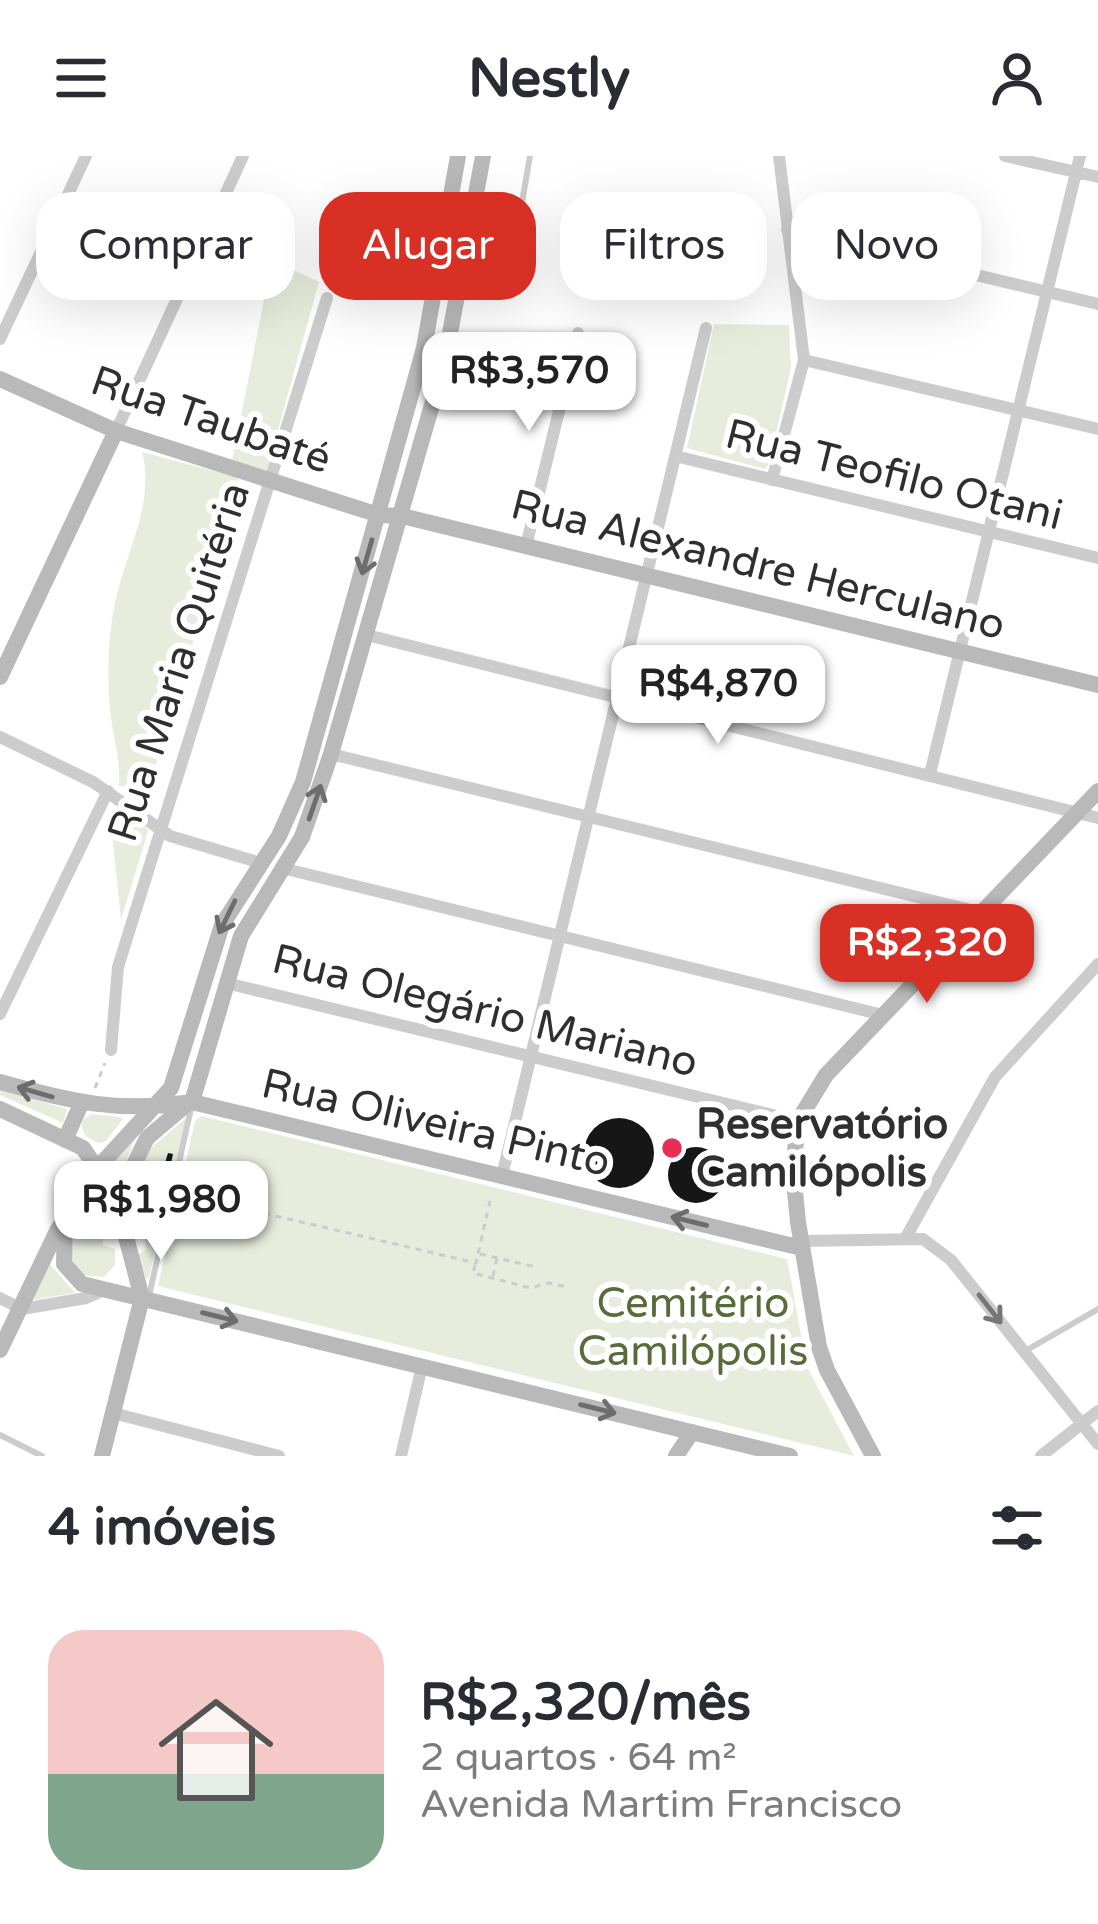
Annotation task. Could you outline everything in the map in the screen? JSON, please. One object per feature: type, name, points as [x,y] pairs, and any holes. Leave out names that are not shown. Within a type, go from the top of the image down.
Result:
[{"type":"main road","points":[[0,1350],[53,1238],[92,1177],[174,1081],[222,925],[285,824],[303,782],[424,348],[458,156]]},
{"type":"main road","points":[[106,1289],[122,1271],[124,1193],[135,1158],[163,1121],[192,1102],[241,936],[307,825],[332,754],[445,360],[483,156]]},
{"type":"main road","name":"Rua Taubaté","points":[[0,379],[116,431],[271,483],[379,515],[402,516]]},
{"type":"main road","points":[[0,677],[116,431]]},
{"type":"main road","name":"Rua Alexandre Herculano","points":[[402,516],[1098,685]]},
{"type":"main road","points":[[870,1454],[821,1354],[793,1172],[798,1120],[815,1089],[1098,791]]},
{"type":"main road","points":[[0,1082],[84,1105],[153,1108],[192,1102]]},
{"type":"main road","name":"Rua Oliveira Pinto","points":[[192,1102],[802,1244]]},
{"type":"main road","points":[[65,1140],[84,1105]]},
{"type":"main road","points":[[0,1109],[87,1151],[92,1177]]},
{"type":"main road","points":[[65,1222],[62,1245],[68,1273],[82,1284],[692,1432],[753,1451],[790,1456]]},
{"type":"main road","points":[[102,1456],[145,1299],[126,1241]]},
{"type":"main road","points":[[676,1456],[692,1432]]},
{"type":"street","points":[[0,339],[86,156]]},
{"type":"street","points":[[116,431],[243,156]]},
{"type":"street","points":[[772,479],[804,360],[779,156]]},
{"type":"street","points":[[1006,156],[1098,177]]},
{"type":"street","points":[[930,774],[1080,156]]},
{"type":"street","points":[[787,230],[1098,304]]},
{"type":"street","name":"Rua Maria Quitéria","points":[[111,1050],[118,967],[326,300]]},
{"type":"street","points":[[502,1176],[706,328]]},
{"type":"street","points":[[526,546],[578,333]]},
{"type":"street","points":[[804,360],[1098,429]]},
{"type":"street","name":"Rua Teofilo Otani","points":[[675,456],[1098,558]]},
{"type":"street","points":[[367,635],[1098,818]]},
{"type":"street","points":[[0,737],[108,791],[170,836],[261,863]]},
{"type":"street","points":[[332,754],[979,912]]},
{"type":"street","points":[[0,1014],[108,791]]},
{"type":"street","points":[[282,868],[883,1015]]},
{"type":"street","points":[[905,1239],[995,1077],[1098,964]]},
{"type":"street","name":"Rua Olegário Mariano","points":[[226,983],[798,1120]]},
{"type":"street","points":[[802,1244],[928,1240],[952,1260],[1098,1444]]},
{"type":"street","points":[[0,1298],[22,1309],[86,1298],[106,1289]]},
{"type":"street","points":[[401,1456],[422,1366]]},
{"type":"street","points":[[1042,1456],[1098,1412]]},
{"type":"street","points":[[113,1413],[279,1456]]},
{"type":"lane","points":[[524,192],[530,156]]},
{"type":"lane","points":[[145,1299],[193,1114],[192,1102]]},
{"type":"lane","points":[[1024,1352],[1098,1309]]},
{"type":"lane","points":[[0,1436],[42,1456]]},
{"type":"path","points":[[84,1105],[111,1050]]},
{"type":"path","points":[[174,1192],[476,1263]]},
{"type":"path","points":[[490,1201],[473,1273],[530,1288],[548,1283],[567,1287]]},
{"type":"path","points":[[478,1253],[536,1268]]},
{"type":"path","points":[[493,1278],[497,1258]]},
{"type":"green space","points":[[295,271],[319,282],[266,473],[232,461],[264,300],[295,300]]},
{"type":"green space","points":[[714,324],[789,325],[791,368],[765,469],[687,448]]},
{"type":"green space","points":[[142,452],[236,477],[241,484],[148,790],[119,786],[108,685],[114,608],[145,492]]},
{"type":"green space","points":[[110,813],[148,831],[121,920]]},
{"type":"green space","points":[[0,1090],[67,1109],[63,1123],[0,1095]]},
{"type":"green space","points":[[91,1114],[123,1119],[99,1143],[82,1129],[83,1120]]},
{"type":"green space","name":"Cemitério Camilópolis","points":[[202,1116],[787,1259],[807,1367],[854,1456],[158,1286],[195,1121]]},
{"type":"green space","points":[[186,1118],[146,1279],[138,1255],[146,1249],[143,1204],[133,1190],[149,1150]]},
{"type":"green space","points":[[134,1141],[114,1194],[103,1191],[102,1203],[112,1206],[111,1212],[101,1210],[103,1245],[115,1249],[115,1265],[104,1277],[84,1275],[71,1261],[81,1211],[109,1164]]},
{"type":"green space","points":[[48,1262],[75,1293],[31,1300]]},
{"type":"building","points":[[619,1118],[643,1129],[654,1153],[643,1177],[619,1188],[595,1177],[584,1153],[595,1129]]},
{"type":"building","points":[[696,1147],[716,1155],[724,1175],[716,1195],[696,1203],[676,1195],[668,1175],[676,1155]]},
{"type":"building","points":[[168,1153],[173,1154],[159,1218],[153,1218],[153,1199],[146,1189],[149,1177],[164,1166]]},
{"type":"place","name":"Reservatório Camilópolis","points":[[672,1148]]}]
